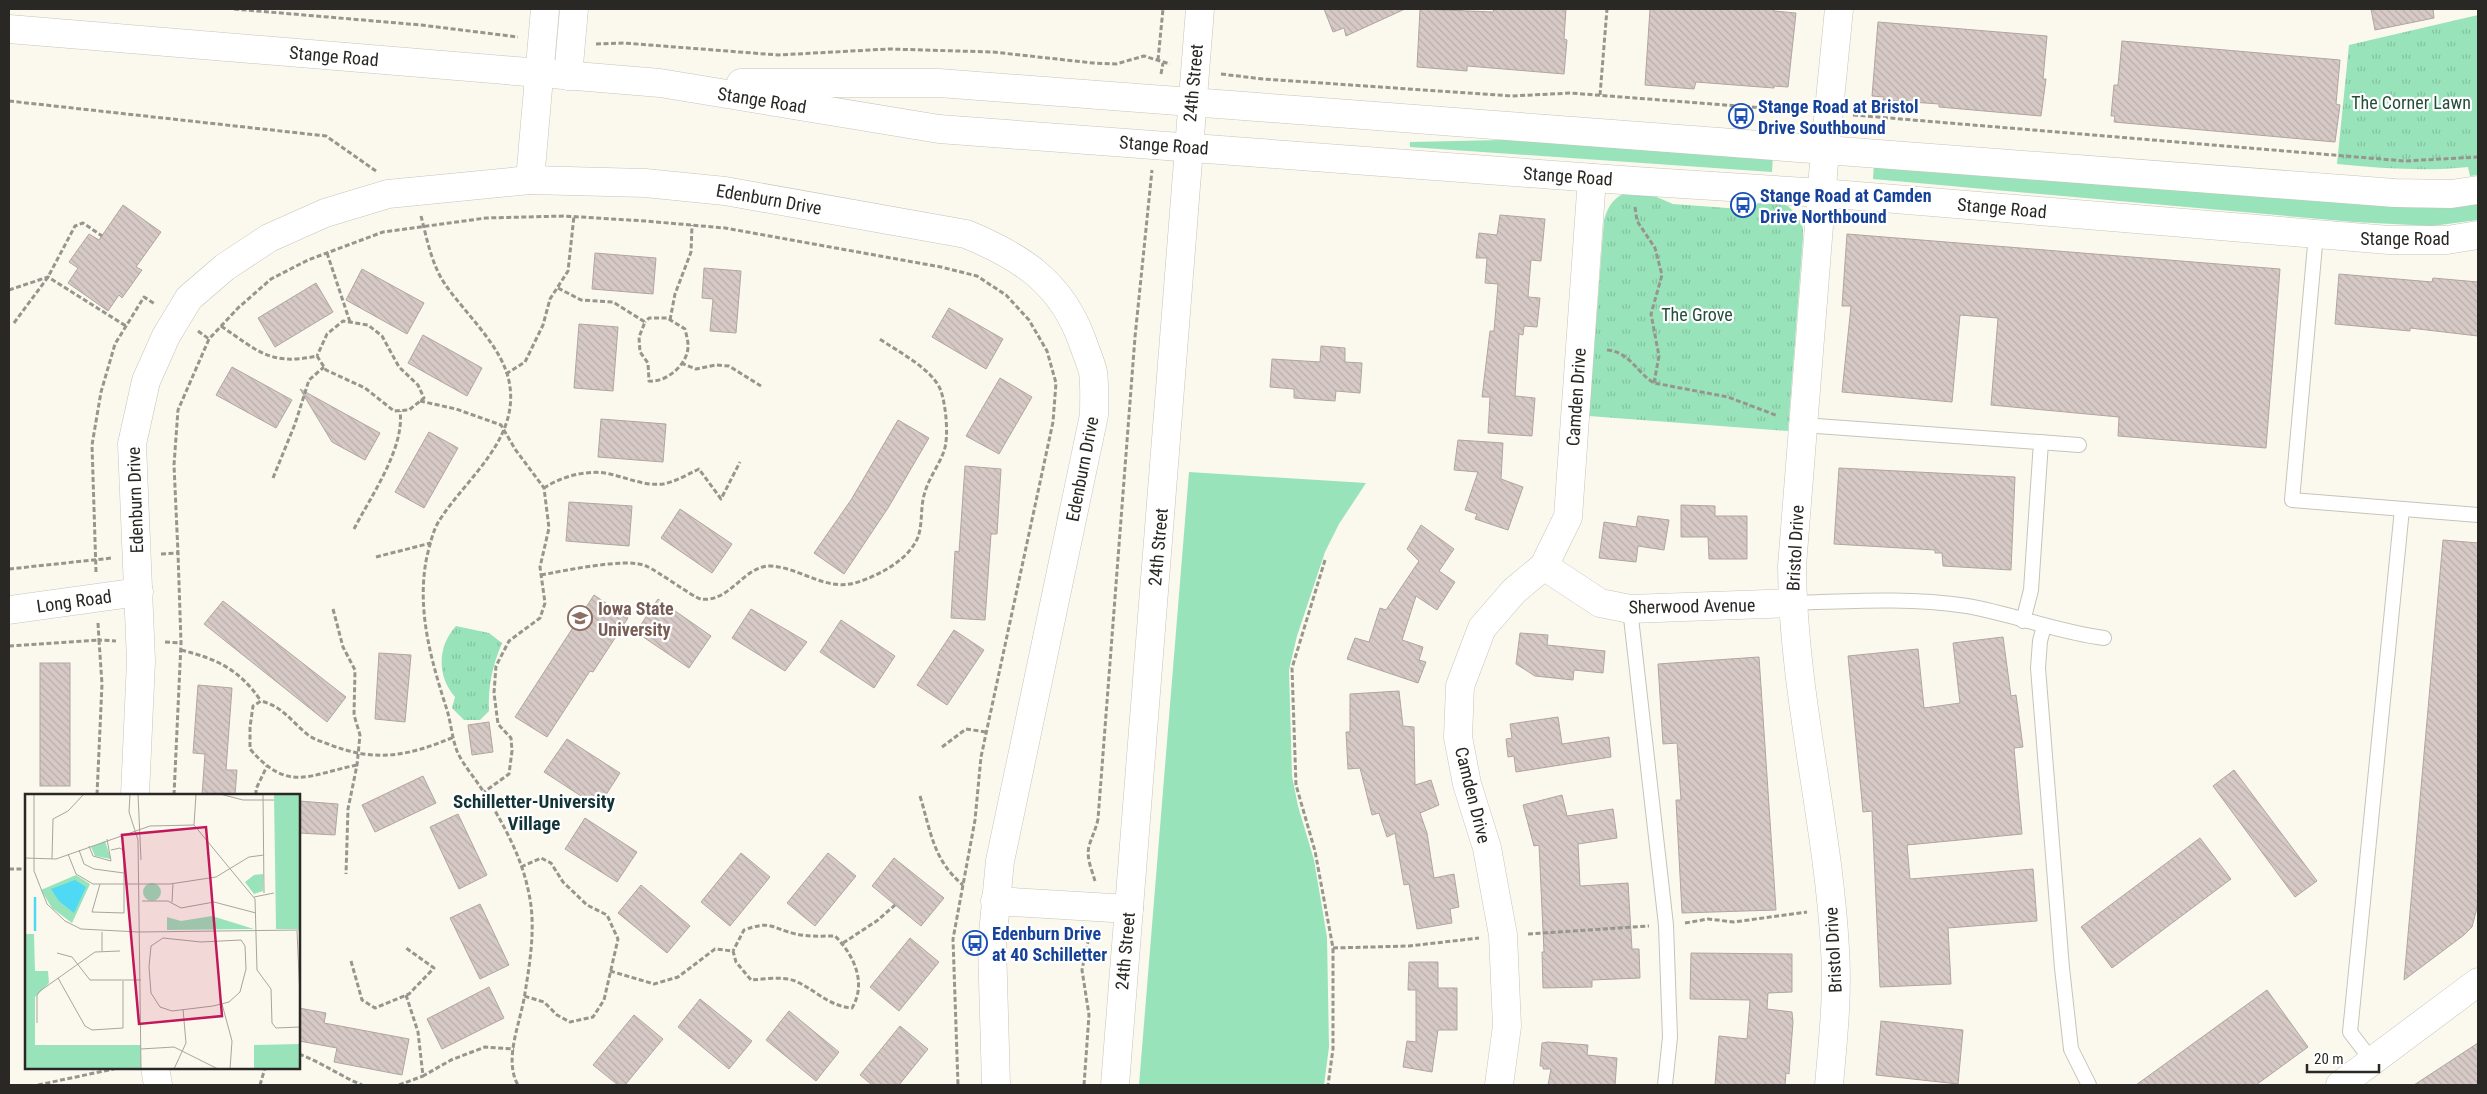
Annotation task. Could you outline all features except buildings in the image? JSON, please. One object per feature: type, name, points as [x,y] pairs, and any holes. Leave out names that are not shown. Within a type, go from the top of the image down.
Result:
[{"type":"street","points":[[530,180],[545,9]]},
{"type":"street","points":[[568,76],[574,9]]},
{"type":"street","name":"24th Street","points":[[1115,1085],[1187,147],[1200,9]]},
{"type":"street","name":"Bristol Drive","points":[[1829,1085],[1836,1008],[1835,950],[1831,908],[1804,717],[1793,603],[1792,566],[1825,150],[1839,9]]},
{"type":"street","name":"Stange Road","points":[[9,29],[660,83],[939,84],[2395,193],[2451,194],[2478,190]]},
{"type":"street","name":"Stange Road","points":[[660,83],[940,129],[1592,178],[1822,193],[2389,240],[2447,240],[2478,235]]},
{"type":"street","name":"Camden Drive","points":[[1499,1085],[1507,1026],[1503,935],[1487,848],[1468,784],[1458,737],[1460,686],[1482,628],[1514,591],[1544,566],[1568,517],[1592,178]]},
{"type":"street","name":"Edenburn Drive","points":[[135,794],[141,661],[132,444],[146,381],[166,336],[189,298],[225,267],[270,238],[325,213],[388,194],[530,180],[645,183],[725,190],[966,234],[1000,248],[1036,271],[1060,298],[1076,326],[1093,372],[1094,415],[1000,861],[992,944],[996,1085]]},
{"type":"street","name":"Sherwood Avenue","points":[[1544,566],[1600,603],[1630,609],[1793,603]]},
{"type":"street","name":"Long Road","points":[[9,610],[139,592]]},
{"type":"street","points":[[995,901],[1129,909]]},
{"type":"street","points":[[2340,1085],[2478,982]]},
{"type":"street","points":[[155,1069],[158,1085]]},
{"type":"lane","points":[[2316,234],[2292,500],[2478,515]]},
{"type":"lane","points":[[1803,422],[2079,445]]},
{"type":"lane","points":[[2023,621],[2030,590],[2041,442]]},
{"type":"lane","points":[[2372,1061],[2350,1032],[2402,509]]},
{"type":"lane","points":[[1793,603],[1906,600],[1968,606],[2075,634],[2104,638]]},
{"type":"lane","points":[[1630,609],[1666,925],[1670,1038],[1665,1085]]},
{"type":"lane","points":[[2044,626],[2040,641],[2038,668],[2062,976],[2071,1049],[2089,1085]]},
{"type":"path","points":[[234,9],[421,25],[520,37]]},
{"type":"path","points":[[1158,60],[1163,9]]},
{"type":"path","points":[[1600,95],[1607,9]]},
{"type":"path","points":[[588,44],[624,43],[778,55],[889,49],[984,52],[1093,64],[1116,64],[1144,56],[1163,63]]},
{"type":"path","points":[[1239,77],[1512,96],[1570,93],[1810,113]]},
{"type":"path","points":[[9,101],[326,136],[406,192],[419,206],[428,244],[445,285],[496,352],[509,381],[510,410],[503,430],[480,471],[452,501],[437,523],[427,557],[423,608],[432,665],[458,751],[484,792],[517,851],[530,896],[532,943],[514,1049],[512,1074],[518,1085]]},
{"type":"path","points":[[1847,116],[1858,115],[2406,161],[2478,157]]},
{"type":"path","points":[[1097,885],[1088,859],[1089,847],[1096,830],[1098,818],[1135,337],[1150,195]]},
{"type":"path","points":[[1635,206],[1636,221],[1655,248],[1662,275],[1651,314],[1658,348],[1658,365],[1654,383]]},
{"type":"path","points":[[506,374],[525,362],[543,325],[550,299],[568,272],[574,216]]},
{"type":"path","points":[[174,794],[181,650],[174,466],[178,410],[209,339],[238,308],[272,279],[327,253],[383,232],[486,218],[574,216],[725,228],[941,267],[977,276],[1006,295],[1029,320],[1047,351],[1056,383],[1053,422],[981,757],[975,820],[953,939],[958,1085]]},
{"type":"path","points":[[14,323],[48,277],[75,226],[83,223],[102,236]]},
{"type":"path","points":[[670,320],[675,294],[691,252],[692,225]]},
{"type":"path","points":[[327,253],[350,322]]},
{"type":"path","points":[[9,290],[48,277]]},
{"type":"path","points":[[48,277],[126,326]]},
{"type":"path","points":[[558,288],[581,300],[613,302],[645,322]]},
{"type":"path","points":[[649,318],[667,318],[670,320],[685,329],[688,347],[681,363],[671,376],[658,382],[649,381],[648,363],[640,352],[639,337],[645,322],[649,318]]},
{"type":"path","points":[[343,321],[368,325],[382,336],[399,367],[418,385],[424,398],[409,410],[394,411],[365,388],[326,370],[317,356],[327,334],[343,321]]},
{"type":"path","points":[[221,326],[264,355],[294,361],[317,356]]},
{"type":"path","points":[[541,575],[612,564],[643,564],[700,599],[722,596],[753,571],[770,566],[792,570],[832,585],[854,583],[878,574],[901,559],[918,538],[924,492],[945,449],[946,416],[940,390],[922,367],[878,338]]},
{"type":"path","points":[[1607,350],[1621,352],[1628,357],[1644,377],[1654,383],[1728,397],[1776,416],[1803,422]]},
{"type":"path","points":[[681,363],[696,370],[716,365],[729,366],[761,386]]},
{"type":"path","points":[[272,478],[295,424],[309,380],[324,367]]},
{"type":"path","points":[[420,401],[456,409],[500,425],[544,488],[549,528],[540,567],[545,603],[540,618],[509,641],[496,666],[494,693],[498,724],[511,738],[512,751],[509,774],[484,792]]},
{"type":"path","points":[[354,529],[397,445],[401,420],[400,411]]},
{"type":"path","points":[[544,488],[558,479],[586,474],[609,474],[634,482],[663,484],[699,470],[721,499],[740,462]]},
{"type":"path","points":[[376,557],[432,542]]},
{"type":"path","points":[[9,569],[178,553]]},
{"type":"path","points":[[1325,560],[1292,668],[1296,785],[1315,851],[1333,948],[1333,1049],[1328,1085]]},
{"type":"path","points":[[333,609],[343,647],[355,670],[354,715],[360,735],[359,753],[348,809],[346,874]]},
{"type":"path","points":[[9,646],[99,640],[102,684],[96,794]]},
{"type":"path","points":[[181,650],[225,664],[249,683],[261,701],[274,704],[308,736],[344,750],[398,756],[420,751],[454,737]]},
{"type":"path","points":[[261,701],[253,706],[250,727],[250,749],[277,774],[307,778],[357,765]]},
{"type":"path","points":[[942,747],[966,729],[986,732]]},
{"type":"path","points":[[256,794],[256,789],[267,766]]},
{"type":"path","points":[[920,796],[935,851],[954,878],[963,885]]},
{"type":"path","points":[[521,867],[541,858],[551,863],[563,882],[588,905],[607,915],[618,939],[604,1000],[593,1017],[570,1022],[557,1015],[544,1002],[524,996]]},
{"type":"path","points":[[9,870],[25,870]]},
{"type":"path","points":[[842,943],[878,920],[895,905]]},
{"type":"path","points":[[1333,948],[1409,946],[1503,935],[1666,925],[1708,919],[1734,922],[1760,920],[1831,908]]},
{"type":"path","points":[[760,924],[773,925],[798,934],[835,936],[847,948],[859,974],[859,997],[852,1008],[838,1007],[793,980],[774,978],[751,980],[736,962],[733,951],[744,930],[760,924]]},
{"type":"path","points":[[1084,1085],[1089,1015],[1082,970],[1087,945],[1094,925]]},
{"type":"path","points":[[351,961],[362,1000],[375,1008],[406,995],[434,968],[406,948]]},
{"type":"path","points":[[610,970],[654,984],[678,977],[715,949],[733,951]]},
{"type":"path","points":[[406,995],[418,1032],[423,1076]]},
{"type":"path","points":[[399,1085],[423,1076],[451,1060],[485,1047],[514,1049]]},
{"type":"path","points":[[300,1054],[315,1060],[337,1075],[362,1085]]},
{"type":"path","points":[[38,1085],[108,1069]]},
{"type":"path","points":[[260,1085],[265,1069]]},
{"type":"green space","name":"The Corner Lawn","points":[[2478,15],[2478,175],[2470,176],[2468,167],[2418,169],[2337,164],[2349,45]]},
{"type":"green space","points":[[1545,139],[1773,154],[1772,172],[1410,147],[1410,142]]},
{"type":"green space","points":[[1874,163],[2403,207],[2430,208],[2478,204],[2478,220],[2432,226],[2354,222],[1873,179]]},
{"type":"green space","name":"The Grove","points":[[1629,192],[1652,195],[1673,204],[1741,209],[1764,202],[1775,202],[1788,206],[1797,215],[1803,228],[1803,238],[1788,431],[1589,416],[1604,220],[1612,202],[1619,196]]},
{"type":"green space","points":[[1189,472],[1366,483],[1339,524],[1325,552],[1297,636],[1289,670],[1292,776],[1298,806],[1314,860],[1327,937],[1329,1047],[1324,1085],[1139,1085]]},
{"type":"green space","points":[[456,626],[489,633],[502,643],[491,677],[489,711],[480,720],[464,720],[452,708],[455,697],[449,689],[442,671],[445,643]]},
{"type":"place","name":"Stange Road at Bristol Drive Southbound","points":[[1741,116]]},
{"type":"place","name":"Stange Road at Camden Drive Northbound","points":[[1743,205]]},
{"type":"place","name":"Iowa State University","points":[[580,618]]},
{"type":"place","name":"Edenburn Drive at 40 Schilletter","points":[[975,943]]},
{"type":"district","name":"Schilletter-University Village","points":[[534,812]]}]
